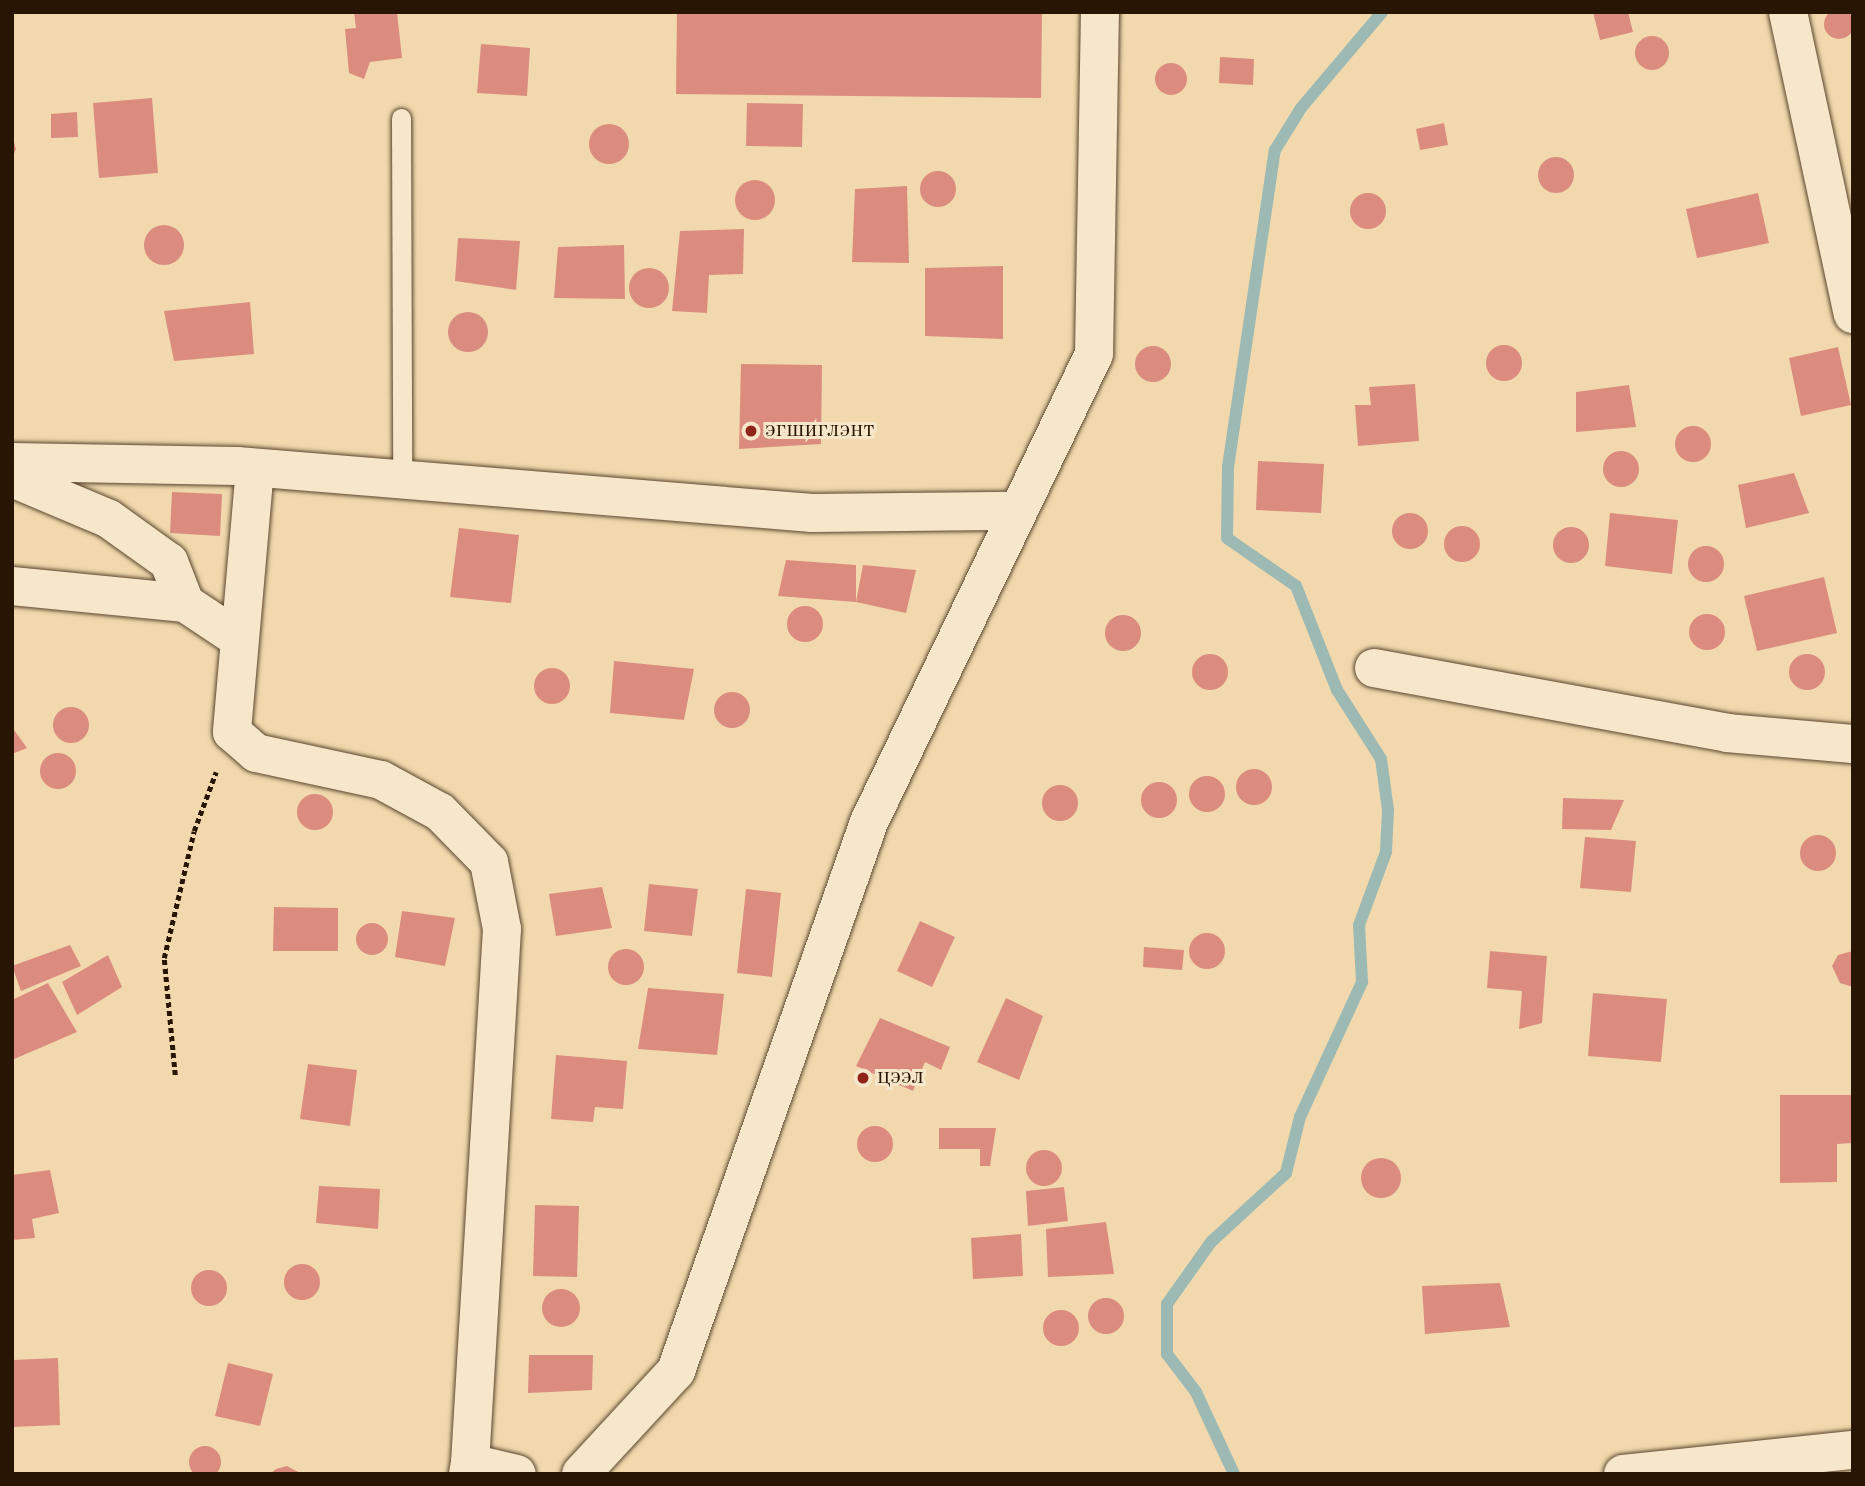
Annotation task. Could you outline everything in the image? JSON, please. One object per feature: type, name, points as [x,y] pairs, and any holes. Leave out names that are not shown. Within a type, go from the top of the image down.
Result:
[{"type":"street","points":[[581,1474],[676,1371],[869,822],[1094,354],[1100,12]]},
{"type":"street","points":[[1788,12],[1853,314]]},
{"type":"street","points":[[12,462],[255,468],[402,484],[812,513],[1018,511]]},
{"type":"street","points":[[255,468],[232,732],[256,753],[381,780],[440,813],[489,863],[502,929],[469,1468],[517,1474]]},
{"type":"street","points":[[12,478],[109,519],[169,562],[185,603]]},
{"type":"street","points":[[12,586],[185,603],[239,639]]},
{"type":"street","points":[[1374,668],[1727,733],[1853,744]]},
{"type":"street","points":[[1623,1474],[1853,1450]]},
{"type":"lane","points":[[401,118],[402,484]]},
{"type":"path","points":[[175,1075],[164,958],[194,831],[232,732]]},
{"type":"building","points":[[1839,9],[1845,10],[1853,18],[1853,30],[1845,38],[1839,39],[1833,38],[1825,30],[1824,24],[1825,18],[1833,10]]},
{"type":"building","points":[[354,12],[397,12],[402,58],[370,62],[364,79],[349,73],[345,29],[356,28]]},
{"type":"building","points":[[677,12],[1042,12],[1041,98],[676,94]]},
{"type":"building","points":[[1593,12],[1628,12],[1633,32],[1600,40]]},
{"type":"building","points":[[1652,36],[1664,41],[1669,53],[1664,65],[1652,70],[1640,65],[1635,53],[1640,41]]},
{"type":"building","points":[[481,44],[530,48],[527,96],[477,93]]},
{"type":"building","points":[[1220,57],[1254,59],[1253,85],[1219,83]]},
{"type":"building","points":[[1171,63],[1182,68],[1187,79],[1182,90],[1171,95],[1160,90],[1155,79],[1160,68]]},
{"type":"building","points":[[152,98],[158,173],[99,178],[93,103]]},
{"type":"building","points":[[747,103],[803,104],[802,147],[746,146]]},
{"type":"building","points":[[77,112],[78,137],[51,138],[51,114]]},
{"type":"building","points":[[1444,123],[1448,145],[1420,150],[1416,129]]},
{"type":"building","points":[[609,124],[617,125],[623,130],[628,136],[628,152],[623,158],[617,163],[609,164],[601,163],[595,158],[590,152],[589,144],[590,136],[595,130],[601,125]]},
{"type":"building","points":[[12,135],[16,149],[12,158]]},
{"type":"building","points":[[1556,157],[1569,162],[1574,175],[1569,188],[1556,193],[1543,188],[1538,175],[1543,162]]},
{"type":"building","points":[[938,171],[951,176],[956,189],[951,202],[938,207],[925,202],[920,189],[925,176]]},
{"type":"building","points":[[755,180],[763,181],[769,186],[774,192],[774,208],[769,214],[763,219],[755,220],[747,219],[741,214],[736,208],[735,200],[736,192],[741,186],[747,181]]},
{"type":"building","points":[[907,186],[909,263],[852,262],[855,189]]},
{"type":"building","points":[[1368,193],[1381,198],[1386,211],[1381,224],[1368,229],[1355,224],[1350,211],[1355,198]]},
{"type":"building","points":[[1758,193],[1769,243],[1697,258],[1686,209]]},
{"type":"building","points":[[164,225],[172,226],[178,231],[183,237],[183,253],[178,259],[172,264],[164,265],[156,264],[150,259],[145,253],[144,245],[145,237],[150,231],[156,226]]},
{"type":"building","points":[[744,229],[743,274],[709,275],[707,313],[672,311],[680,231]]},
{"type":"building","points":[[458,238],[520,241],[516,290],[455,281]]},
{"type":"building","points":[[624,245],[625,299],[554,298],[558,247]]},
{"type":"building","points":[[1003,266],[1003,339],[925,336],[925,268]]},
{"type":"building","points":[[649,268],[657,269],[663,274],[668,280],[668,296],[663,302],[657,307],[649,308],[641,307],[635,302],[630,296],[629,288],[630,280],[635,274],[641,269]]},
{"type":"building","points":[[250,302],[254,354],[174,361],[164,311]]},
{"type":"building","points":[[468,312],[476,313],[482,318],[487,324],[487,340],[482,346],[476,351],[468,352],[460,351],[454,346],[449,340],[448,332],[449,324],[454,318],[460,313]]},
{"type":"building","points":[[1504,345],[1517,350],[1522,363],[1517,376],[1504,381],[1491,376],[1486,363],[1491,350]]},
{"type":"building","points":[[1153,346],[1166,351],[1171,364],[1166,377],[1153,382],[1140,377],[1135,364],[1140,351]]},
{"type":"building","points":[[1838,347],[1851,405],[1801,416],[1789,358]]},
{"type":"building","points":[[741,364],[822,365],[821,444],[739,449]]},
{"type":"building","points":[[1415,384],[1419,441],[1358,446],[1355,405],[1371,405],[1369,387]]},
{"type":"building","points":[[1629,385],[1636,427],[1576,432],[1576,392]]},
{"type":"building","points":[[1693,426],[1706,431],[1711,444],[1706,457],[1693,462],[1680,457],[1675,444],[1680,431]]},
{"type":"building","points":[[1621,451],[1634,456],[1639,469],[1634,482],[1621,487],[1608,482],[1603,469],[1608,456]]},
{"type":"building","points":[[1258,461],[1324,464],[1321,513],[1256,510]]},
{"type":"building","points":[[1794,473],[1809,513],[1746,528],[1738,485]]},
{"type":"building","points":[[172,492],[222,494],[220,536],[170,533]]},
{"type":"building","points":[[1410,513],[1423,518],[1428,531],[1423,544],[1410,549],[1397,544],[1392,531],[1397,518]]},
{"type":"building","points":[[1610,513],[1678,520],[1672,574],[1605,566]]},
{"type":"building","points":[[1462,526],[1475,531],[1480,544],[1475,557],[1462,562],[1449,557],[1444,544],[1449,531]]},
{"type":"building","points":[[1571,527],[1584,532],[1589,545],[1584,558],[1571,563],[1558,558],[1553,545],[1558,532]]},
{"type":"building","points":[[459,528],[519,535],[511,603],[450,597]]},
{"type":"building","points":[[1706,546],[1719,551],[1724,564],[1719,577],[1706,582],[1693,577],[1688,564],[1693,551]]},
{"type":"building","points":[[786,560],[856,565],[856,602],[778,596]]},
{"type":"building","points":[[863,565],[916,570],[906,613],[856,602]]},
{"type":"building","points":[[1824,577],[1837,633],[1757,651],[1744,596]]},
{"type":"building","points":[[805,606],[818,611],[823,624],[818,637],[805,642],[792,637],[787,624],[792,611]]},
{"type":"building","points":[[1707,614],[1720,619],[1725,632],[1720,645],[1707,650],[1694,645],[1689,632],[1694,619]]},
{"type":"building","points":[[1123,615],[1136,620],[1141,633],[1136,646],[1123,651],[1110,646],[1105,633],[1110,620]]},
{"type":"building","points":[[1210,654],[1223,659],[1228,672],[1223,685],[1210,690],[1197,685],[1192,672],[1197,659]]},
{"type":"building","points":[[1807,654],[1820,659],[1825,672],[1820,685],[1807,690],[1794,685],[1789,672],[1794,659]]},
{"type":"building","points":[[614,661],[694,669],[684,720],[610,713]]},
{"type":"building","points":[[552,668],[565,673],[570,686],[565,699],[552,704],[539,699],[534,686],[539,673]]},
{"type":"building","points":[[732,692],[745,697],[750,710],[745,723],[732,728],[719,723],[714,710],[719,697]]},
{"type":"building","points":[[71,707],[84,712],[89,725],[84,738],[71,743],[58,738],[53,725],[58,712]]},
{"type":"building","points":[[12,727],[27,748],[12,754]]},
{"type":"building","points":[[58,753],[71,758],[76,771],[71,784],[58,789],[45,784],[40,771],[45,758]]},
{"type":"building","points":[[1254,769],[1267,774],[1272,787],[1267,800],[1254,805],[1241,800],[1236,787],[1241,774]]},
{"type":"building","points":[[1207,776],[1220,781],[1225,794],[1220,807],[1207,812],[1194,807],[1189,794],[1194,781]]},
{"type":"building","points":[[1159,782],[1172,787],[1177,800],[1172,813],[1159,818],[1146,813],[1141,800],[1146,787]]},
{"type":"building","points":[[1060,785],[1073,790],[1078,803],[1073,816],[1060,821],[1047,816],[1042,803],[1047,790]]},
{"type":"building","points":[[315,794],[328,799],[333,812],[328,825],[315,830],[302,825],[297,812],[302,799]]},
{"type":"building","points":[[1563,798],[1624,800],[1611,830],[1562,829]]},
{"type":"building","points":[[1818,835],[1831,840],[1836,853],[1831,866],[1818,871],[1805,866],[1800,853],[1805,840]]},
{"type":"building","points":[[1585,837],[1636,841],[1631,892],[1580,888]]},
{"type":"building","points":[[649,884],[698,889],[692,936],[644,931]]},
{"type":"building","points":[[602,887],[612,928],[556,936],[549,894]]},
{"type":"building","points":[[746,889],[781,893],[772,977],[737,973]]},
{"type":"building","points":[[274,907],[338,908],[338,951],[273,951]]},
{"type":"building","points":[[402,911],[455,918],[445,966],[395,957]]},
{"type":"building","points":[[920,921],[955,937],[932,987],[897,971]]},
{"type":"building","points":[[372,923],[383,928],[388,939],[383,950],[372,955],[361,950],[356,939],[361,928]]},
{"type":"building","points":[[1207,933],[1220,938],[1225,951],[1220,964],[1207,969],[1194,964],[1189,951],[1194,938]]},
{"type":"building","points":[[70,945],[81,966],[21,991],[12,966]]},
{"type":"building","points":[[1144,947],[1184,950],[1182,970],[1143,967]]},
{"type":"building","points":[[626,949],[639,954],[644,967],[639,980],[626,985],[613,980],[608,967],[613,954]]},
{"type":"building","points":[[1490,951],[1547,956],[1542,1023],[1519,1029],[1522,991],[1487,988]]},
{"type":"building","points":[[1853,951],[1853,987],[1840,983],[1832,966],[1838,955]]},
{"type":"building","points":[[108,955],[122,987],[77,1015],[62,982]]},
{"type":"building","points":[[48,983],[77,1032],[12,1060],[12,1000]]},
{"type":"building","points":[[648,988],[724,994],[717,1055],[638,1049]]},
{"type":"building","points":[[1593,993],[1667,999],[1661,1062],[1588,1056]]},
{"type":"building","points":[[1006,998],[1043,1016],[1019,1080],[977,1062]]},
{"type":"building","points":[[880,1018],[950,1047],[941,1070],[925,1062],[913,1091],[856,1066]]},
{"type":"building","points":[[556,1055],[627,1061],[623,1109],[595,1107],[593,1122],[551,1119]]},
{"type":"building","points":[[308,1064],[357,1070],[350,1126],[300,1119]]},
{"type":"building","points":[[1780,1095],[1853,1095],[1853,1143],[1837,1144],[1837,1182],[1780,1183]]},
{"type":"building","points":[[875,1126],[888,1131],[893,1144],[888,1157],[875,1162],[862,1157],[857,1144],[862,1131]]},
{"type":"building","points":[[939,1128],[996,1128],[990,1166],[980,1166],[980,1149],[939,1149]]},
{"type":"building","points":[[1044,1150],[1057,1155],[1062,1168],[1057,1181],[1044,1186],[1031,1181],[1026,1168],[1031,1155]]},
{"type":"building","points":[[1381,1158],[1395,1164],[1401,1178],[1395,1192],[1381,1198],[1367,1192],[1361,1178],[1367,1164]]},
{"type":"building","points":[[50,1170],[59,1213],[32,1219],[35,1238],[12,1240],[12,1175]]},
{"type":"building","points":[[319,1186],[380,1189],[378,1229],[316,1223]]},
{"type":"building","points":[[1064,1187],[1068,1221],[1028,1226],[1026,1191]]},
{"type":"building","points":[[535,1205],[579,1206],[577,1277],[533,1276]]},
{"type":"building","points":[[1106,1222],[1114,1274],[1048,1277],[1046,1229]]},
{"type":"building","points":[[1021,1234],[1023,1276],[973,1279],[971,1238]]},
{"type":"building","points":[[302,1264],[315,1269],[320,1282],[315,1295],[302,1300],[289,1295],[284,1282],[289,1269]]},
{"type":"building","points":[[209,1270],[222,1275],[227,1288],[222,1301],[209,1306],[196,1301],[191,1288],[196,1275]]},
{"type":"building","points":[[1500,1283],[1510,1327],[1425,1334],[1422,1286]]},
{"type":"building","points":[[561,1289],[575,1294],[580,1308],[575,1322],[561,1327],[547,1322],[542,1308],[547,1294]]},
{"type":"building","points":[[1106,1298],[1119,1303],[1124,1316],[1119,1329],[1106,1334],[1093,1329],[1088,1316],[1093,1303]]},
{"type":"building","points":[[1061,1310],[1074,1315],[1079,1328],[1074,1341],[1061,1346],[1048,1341],[1043,1328],[1048,1315]]},
{"type":"building","points":[[529,1355],[593,1355],[592,1390],[528,1393]]},
{"type":"building","points":[[58,1358],[60,1425],[12,1427],[12,1360]]},
{"type":"building","points":[[228,1363],[273,1374],[260,1426],[215,1416]]},
{"type":"building","points":[[205,1446],[216,1451],[221,1462],[216,1473],[205,1478],[194,1473],[189,1462],[194,1451]]},
{"type":"building","points":[[287,1466],[302,1474],[270,1474],[276,1469]]},
{"type":"waterway","points":[[1234,1474],[1196,1392],[1167,1354],[1167,1304],[1211,1242],[1286,1173],[1300,1117],[1362,982],[1359,925],[1386,852],[1388,810],[1381,759],[1337,690],[1296,586],[1227,538],[1228,467],[1275,150],[1301,108],[1382,12]]},
{"type":"place","name":"эгшиглэнт","points":[[751,431]]},
{"type":"place","name":"цээл","points":[[863,1078]]}]
